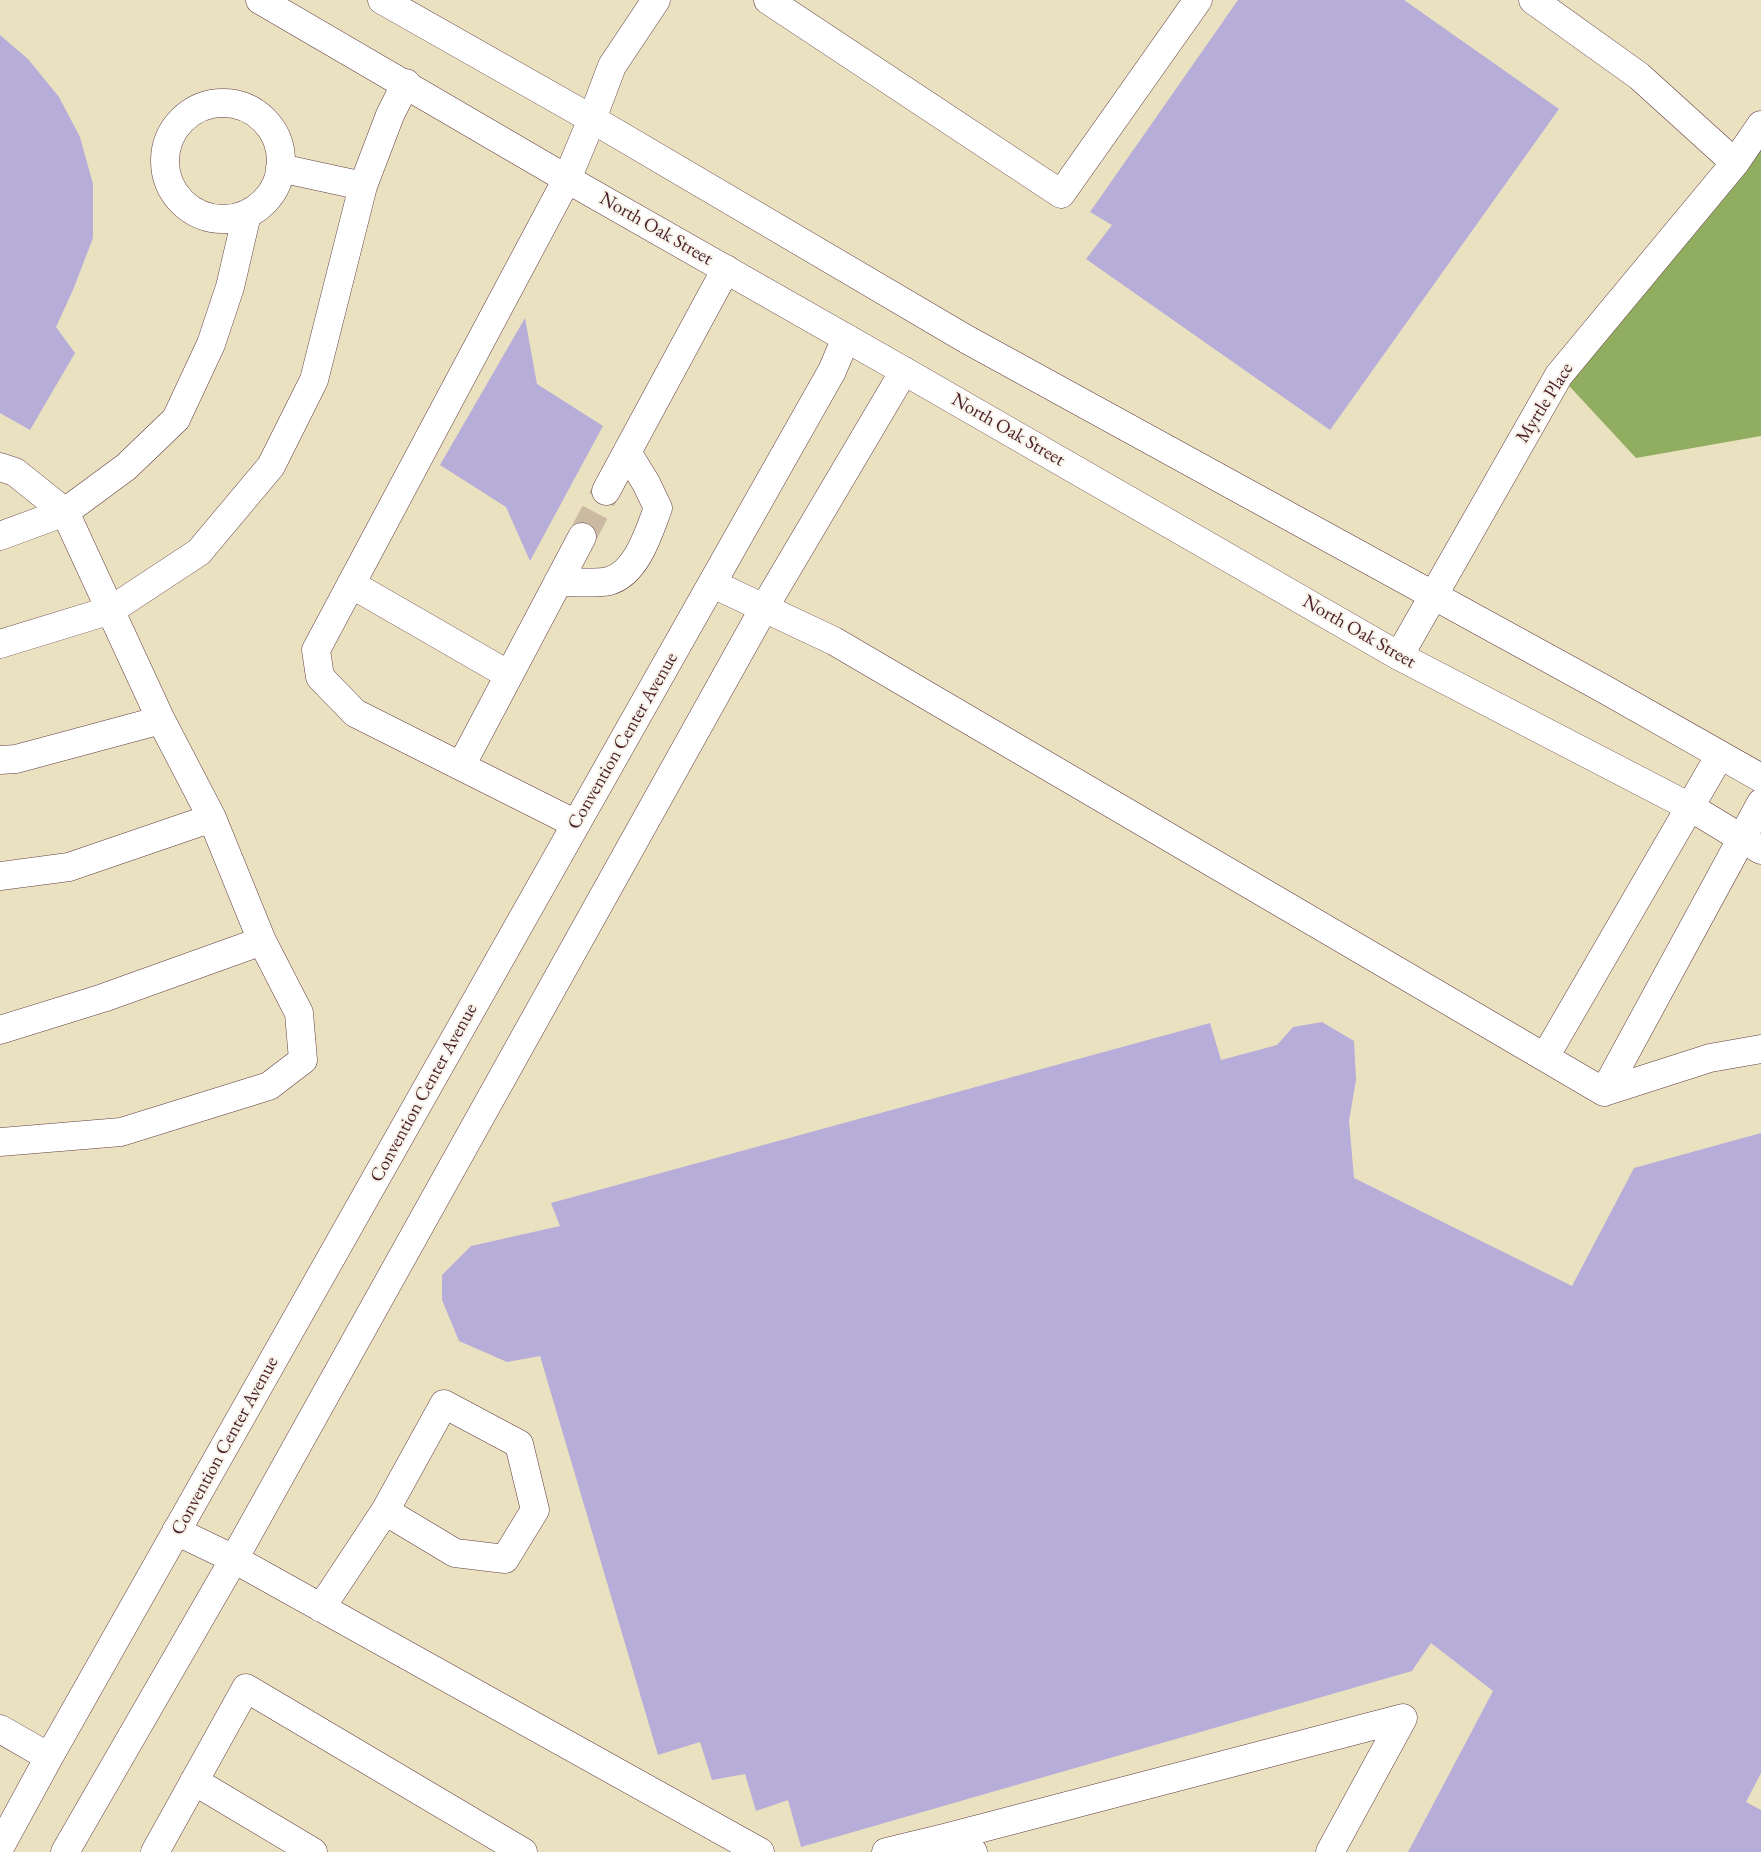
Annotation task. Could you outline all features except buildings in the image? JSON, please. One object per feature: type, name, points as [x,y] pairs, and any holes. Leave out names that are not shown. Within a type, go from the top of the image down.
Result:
[{"type":"street","name":"North Oak Street","points":[[260,0],[1399,656],[1690,807],[1751,844]]},
{"type":"street","points":[[382,0],[592,119],[966,338],[1761,778]]},
{"type":"street","points":[[576,824],[355,712],[320,677],[316,650],[567,178],[612,66],[656,0]]},
{"type":"street","points":[[768,0],[1061,194],[1198,0]]},
{"type":"street","points":[[1533,0],[1639,76],[1735,163]]},
{"type":"street","points":[[0,644],[111,610],[199,552],[271,466],[314,380],[363,186],[390,115],[406,84]]},
{"type":"street","points":[[226,102],[244,106],[260,116],[273,131],[280,148],[280,168],[275,187],[263,202],[247,214],[228,219],[210,217],[192,210],[177,197],[168,180],[165,162],[168,142],[176,126],[190,112],[207,104],[226,102]]},
{"type":"street","name":"Myrtle Place","points":[[1399,656],[1559,375],[1735,163],[1761,125]]},
{"type":"street","points":[[280,168],[363,186]]},
{"type":"street","points":[[0,536],[65,512],[126,467],[176,419],[211,344],[230,287],[247,214]]},
{"type":"street","points":[[606,491],[726,269]]},
{"type":"street","name":"Convention Center Avenue","points":[[0,1848],[176,1531],[713,584],[832,371],[846,338]]},
{"type":"street","points":[[64,1852],[234,1559],[764,608],[904,370]]},
{"type":"street","points":[[558,582],[609,581],[630,568],[648,535],[658,508],[646,483],[627,452]]},
{"type":"street","points":[[0,467],[15,472],[65,512],[161,720],[212,818],[262,941],[299,1013],[303,1060],[269,1086],[121,1132],[0,1142]]},
{"type":"street","points":[[461,766],[582,537]]},
{"type":"street","points":[[351,584],[509,675]]},
{"type":"street","points":[[713,584],[834,641],[1604,1092],[1710,1058],[1761,1049]]},
{"type":"street","points":[[0,760],[16,759],[161,720]]},
{"type":"street","points":[[1545,1057],[1720,755]]},
{"type":"street","points":[[1604,1092],[1751,844],[1761,803]]},
{"type":"street","points":[[0,876],[70,867],[212,818]]},
{"type":"street","points":[[0,1030],[103,998],[262,941]]},
{"type":"street","points":[[321,1608],[385,1511],[444,1404],[519,1444],[536,1510],[505,1559],[455,1553],[385,1511]]},
{"type":"street","points":[[176,1531],[234,1559],[760,1852]]},
{"type":"street","points":[[154,1852],[246,1688],[523,1852]]},
{"type":"street","points":[[886,1852],[1404,1718],[1330,1852]]},
{"type":"street","points":[[0,1729],[49,1757]]},
{"type":"street","points":[[194,1781],[313,1852]]},
{"type":"street","points":[[948,1837],[973,1852]]},
{"type":"green space","points":[[1761,125],[1761,436],[1636,458],[1559,375]]},
{"type":"tunnel","points":[[582,537],[606,491]]}]
